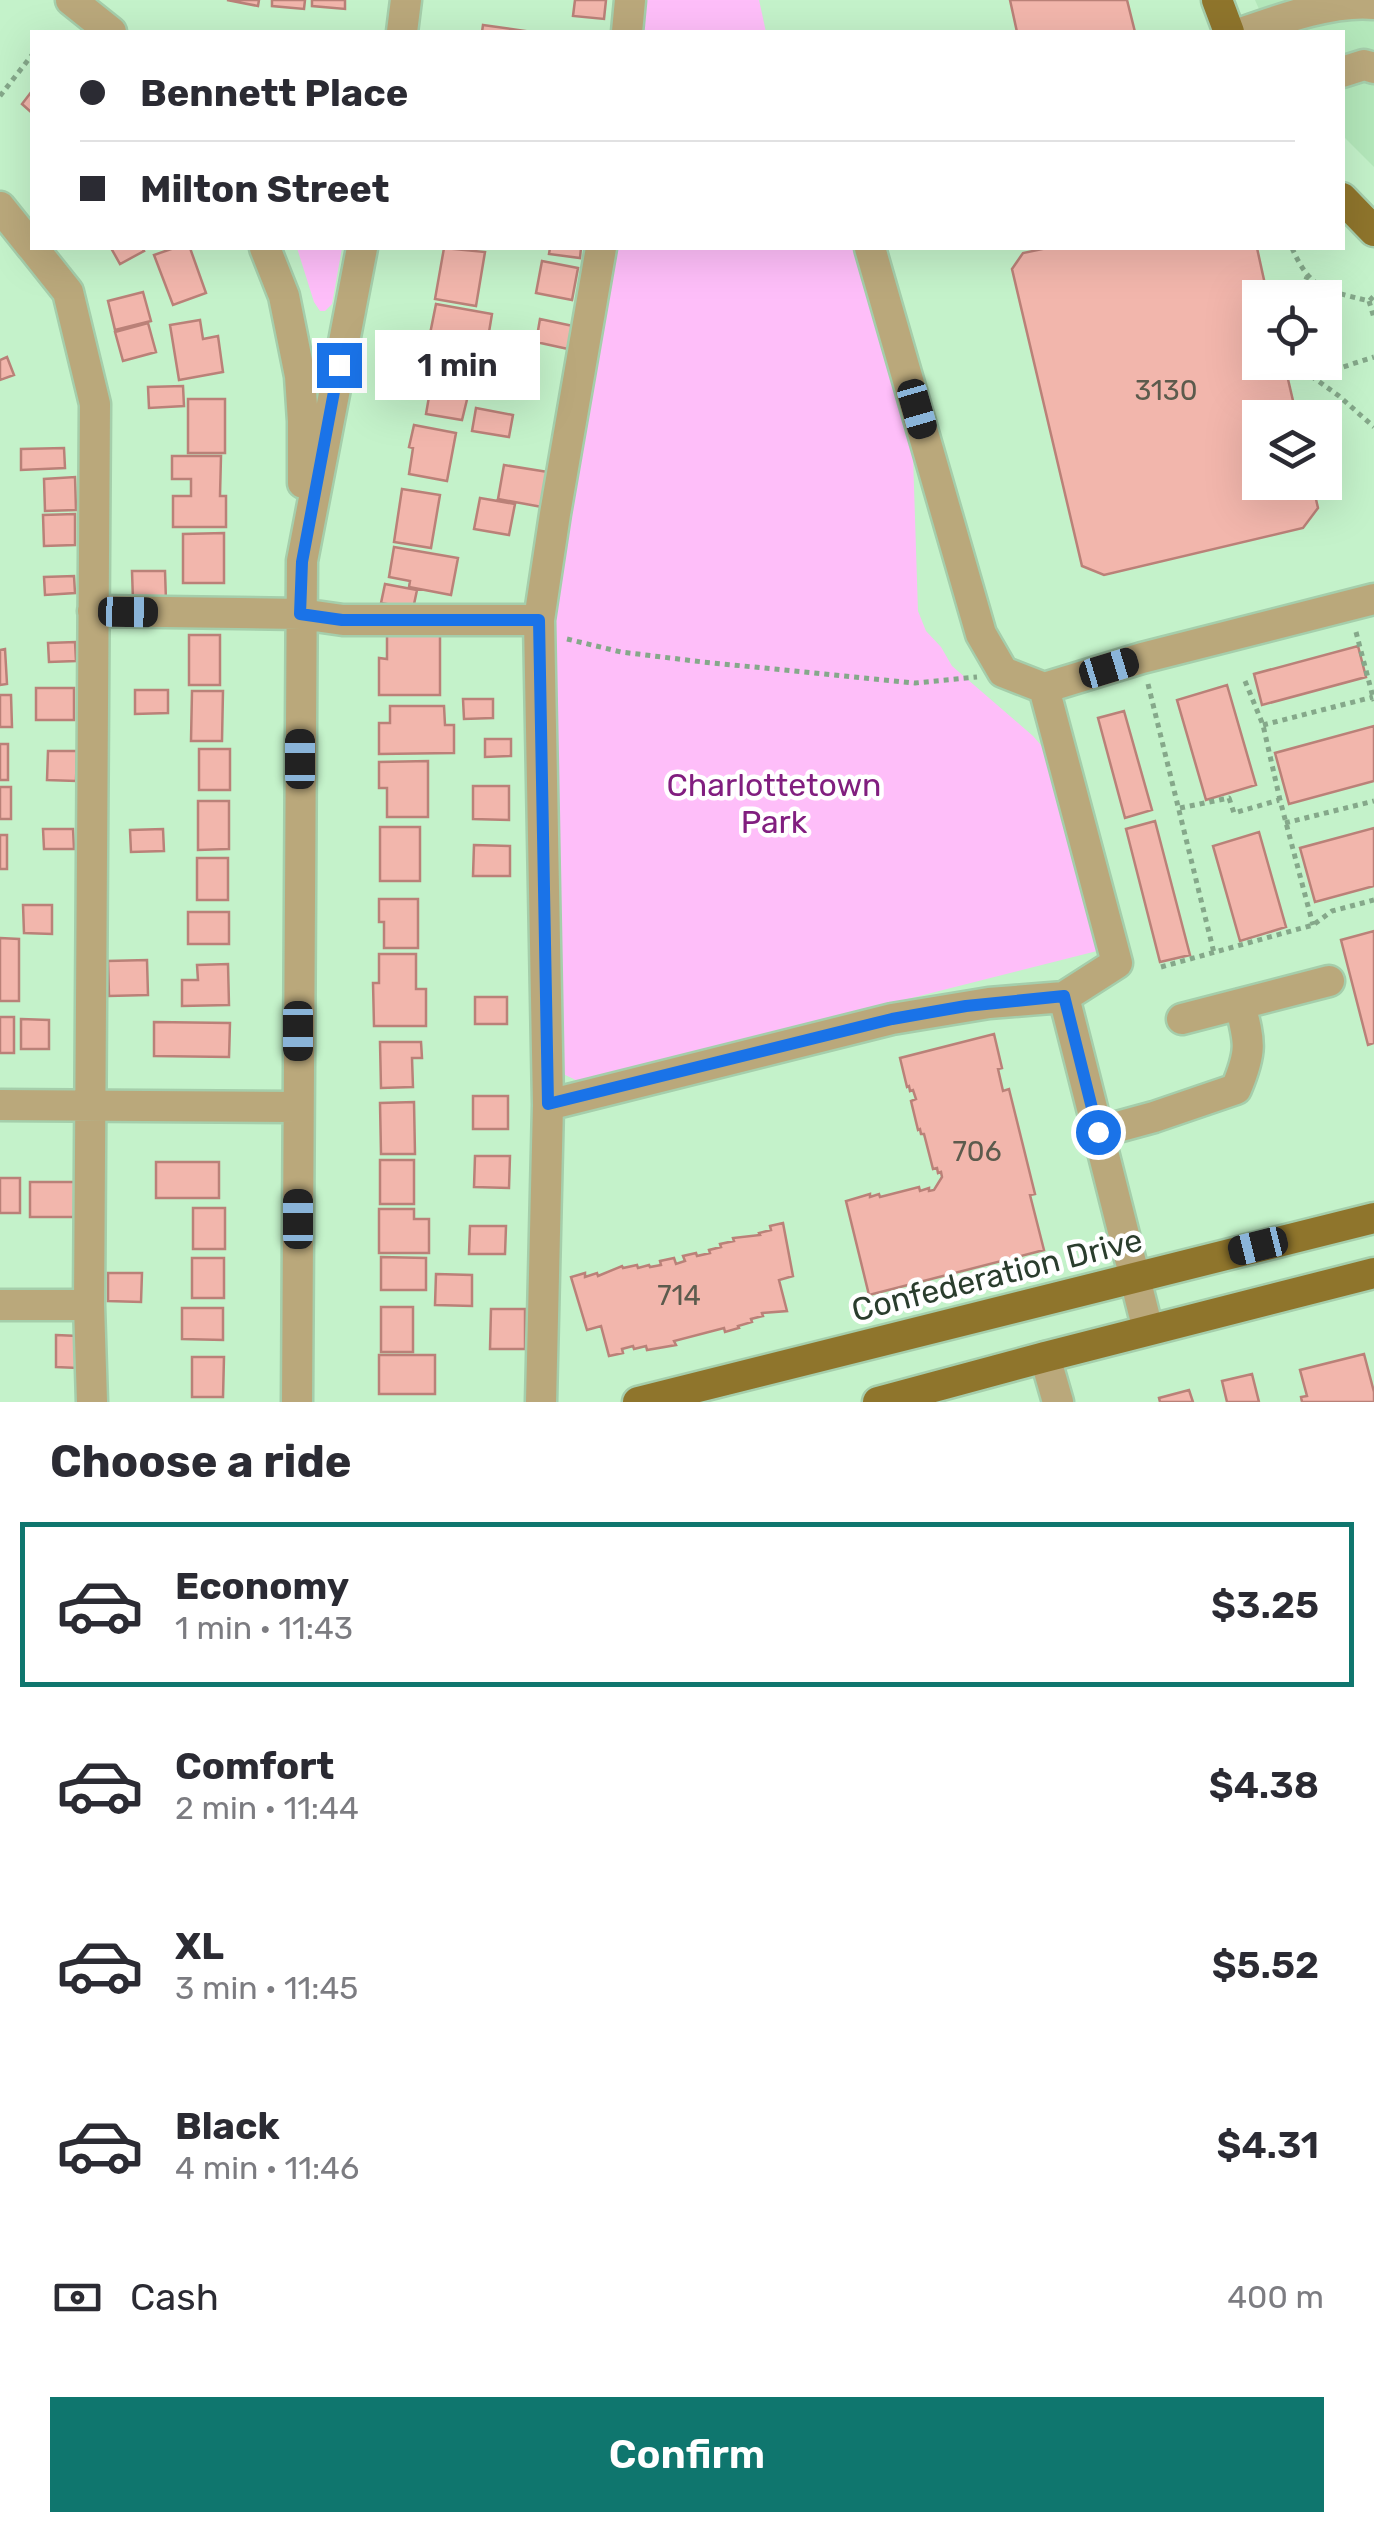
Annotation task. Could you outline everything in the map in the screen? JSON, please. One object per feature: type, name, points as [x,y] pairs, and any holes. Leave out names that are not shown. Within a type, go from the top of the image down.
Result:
[{"type":"main road","points":[[1217,0],[1227,30]]},
{"type":"main road","name":"Confederation Drive","points":[[638,1402],[678,1397],[1134,1276],[1374,1218]]},
{"type":"main road","points":[[878,1402],[1374,1273]]},
{"type":"street","points":[[71,0],[108,30]]},
{"type":"street","points":[[402,30],[406,0]]},
{"type":"street","points":[[627,30],[630,0]]},
{"type":"street","points":[[1250,30],[1330,6],[1374,4]]},
{"type":"street","points":[[1345,71],[1364,65],[1374,68]]},
{"type":"street","points":[[1345,189],[1358,215]]},
{"type":"street","points":[[0,207],[30,243]]},
{"type":"street","points":[[35,250],[68,292],[95,404],[89,1305],[92,1402]]},
{"type":"street","points":[[267,250],[284,296],[300,376],[303,421],[296,1402]]},
{"type":"street","points":[[302,562],[362,250]]},
{"type":"street","points":[[540,1402],[548,1104],[539,626],[554,514],[601,250]]},
{"type":"street","points":[[871,250],[982,634],[1004,672],[1044,688],[1142,658],[1374,599]]},
{"type":"street","points":[[93,611],[300,614],[342,620],[539,626]]},
{"type":"street","points":[[548,1104],[892,1019],[958,1007],[1064,996],[1117,963],[1044,688]]},
{"type":"street","points":[[1182,1018],[1329,981]]},
{"type":"street","points":[[1064,996],[1148,1330]]},
{"type":"street","points":[[1098,1132],[1236,1090],[1247,1064],[1250,1042],[1240,1004]]},
{"type":"street","points":[[0,1105],[298,1107]]},
{"type":"street","points":[[0,1305],[89,1305]]},
{"type":"street","points":[[1044,1356],[1058,1402]]},
{"type":"path","points":[[0,96],[30,57]]},
{"type":"path","points":[[1293,250],[1307,277],[1322,289],[1371,299],[1374,318]]},
{"type":"path","points":[[1342,367],[1374,357]]},
{"type":"path","points":[[1317,380],[1374,428]]},
{"type":"path","points":[[539,626],[638,654],[915,683],[1004,672]]},
{"type":"path","points":[[1263,725],[1373,699],[1355,629]]},
{"type":"path","points":[[1142,658],[1214,953]]},
{"type":"path","points":[[1245,681],[1263,725],[1313,925]]},
{"type":"path","points":[[1180,808],[1228,798],[1234,813],[1280,800]]},
{"type":"path","points":[[1286,823],[1374,801]]},
{"type":"path","points":[[1161,967],[1313,925],[1332,911],[1374,900]]},
{"type":"shaded area","points":[[1255,0],[1374,0],[1374,167],[1345,138],[1345,30],[1268,30]]},
{"type":"green space","points":[[642,0],[759,0],[766,30],[640,30]]},
{"type":"green space","points":[[298,250],[342,250],[332,304],[320,311]]},
{"type":"green space","name":"Charlottetown Park","points":[[616,250],[869,250],[911,394],[918,611],[926,631],[952,666],[1047,752],[1097,951],[580,1082],[559,1072],[554,606]]},
{"type":"building","points":[[227,0],[259,0],[258,6]]},
{"type":"building","points":[[272,0],[305,0],[304,9],[272,6]]},
{"type":"building","points":[[312,0],[345,0],[345,9],[312,6]]},
{"type":"building","points":[[575,0],[606,0],[604,19],[573,16]]},
{"type":"building","points":[[1010,0],[1127,0],[1134,30],[1017,30]]},
{"type":"building","points":[[483,25],[518,30],[482,30]]},
{"type":"building","points":[[30,94],[30,111],[22,104]]},
{"type":"building","points":[[112,250],[144,251],[120,264]]},
{"type":"building","points":[[168,250],[191,250],[206,293],[173,305],[154,255]]},
{"type":"building","points":[[444,250],[485,252],[476,306],[435,299]]},
{"type":"building","points":[[550,250],[581,250],[580,258],[549,254]]},
{"type":"building","points":[[1037,250],[1257,250],[1264,280],[1242,280],[1242,380],[1288,380],[1293,400],[1242,400],[1242,500],[1316,500],[1318,508],[1303,528],[1104,575],[1082,566],[1012,269],[1023,253]]},
{"type":"building","points":[[542,261],[578,268],[572,300],[536,293]]},
{"type":"building","points":[[143,292],[151,321],[115,330],[108,301]]},
{"type":"building","points":[[436,304],[492,314],[488,338],[468,335],[462,366],[425,359]]},
{"type":"building","points":[[540,319],[573,326],[568,349],[536,342]]},
{"type":"building","points":[[200,320],[203,339],[218,336],[223,372],[179,380],[170,325]]},
{"type":"building","points":[[148,323],[156,352],[123,361],[115,332]]},
{"type":"building","points":[[7,357],[14,375],[0,380],[0,360]]},
{"type":"building","points":[[424,366],[473,375],[462,420],[426,414],[430,391],[420,389]]},
{"type":"building","points":[[183,386],[184,406],[149,408],[148,387]]},
{"type":"building","points":[[188,399],[225,399],[225,453],[188,453]]},
{"type":"building","points":[[476,408],[513,415],[509,437],[472,431]]},
{"type":"building","points":[[414,425],[456,433],[447,481],[409,474]]},
{"type":"building","points":[[64,448],[65,468],[21,470],[21,449]]},
{"type":"building","points":[[172,456],[221,456],[220,496],[226,496],[226,527],[173,527],[173,496],[191,496],[191,479],[172,479]]},
{"type":"building","points":[[504,465],[548,472],[542,507],[498,499]]},
{"type":"building","points":[[75,477],[76,510],[45,511],[44,479]]},
{"type":"building","points":[[402,489],[440,495],[431,548],[394,542]]},
{"type":"building","points":[[480,498],[515,504],[509,535],[474,529]]},
{"type":"building","points":[[75,514],[75,545],[44,546],[43,515]]},
{"type":"building","points":[[224,533],[224,583],[183,583],[183,534]]},
{"type":"building","points":[[394,547],[458,558],[451,595],[409,587],[410,581],[389,577]]},
{"type":"building","points":[[132,571],[165,571],[166,601],[133,601]]},
{"type":"building","points":[[74,576],[75,593],[45,595],[44,577]]},
{"type":"building","points":[[385,584],[417,590],[413,609],[381,603]]},
{"type":"building","points":[[189,635],[220,635],[220,685],[189,685]]},
{"type":"building","points":[[387,635],[440,635],[440,695],[379,695],[379,658],[387,659]]},
{"type":"building","points":[[75,642],[76,661],[49,662],[48,643]]},
{"type":"building","points":[[1358,646],[1366,677],[1262,705],[1254,674]]},
{"type":"building","points":[[5,649],[7,684],[0,685],[0,650]]},
{"type":"building","points":[[1227,685],[1256,785],[1206,800],[1177,700]]},
{"type":"building","points":[[36,688],[74,688],[74,720],[36,720]]},
{"type":"building","points":[[135,690],[168,690],[168,713],[135,714]]},
{"type":"building","points":[[192,691],[223,691],[222,741],[191,741]]},
{"type":"building","points":[[0,695],[11,695],[12,727],[0,727]]},
{"type":"building","points":[[463,699],[493,699],[493,718],[464,719]]},
{"type":"building","points":[[390,706],[444,706],[445,725],[454,725],[454,753],[379,754],[379,723],[390,723]]},
{"type":"building","points":[[1124,711],[1152,810],[1125,818],[1098,718]]},
{"type":"building","points":[[1374,726],[1374,781],[1289,804],[1275,753]]},
{"type":"building","points":[[485,739],[511,739],[511,756],[485,757]]},
{"type":"building","points":[[0,744],[8,744],[8,780],[0,780]]},
{"type":"building","points":[[199,749],[230,749],[230,790],[199,790]]},
{"type":"building","points":[[48,751],[77,751],[76,781],[47,780]]},
{"type":"building","points":[[428,761],[428,817],[387,817],[387,788],[379,788],[379,762]]},
{"type":"building","points":[[473,786],[509,786],[509,820],[473,819]]},
{"type":"building","points":[[0,787],[11,787],[11,819],[0,819]]},
{"type":"building","points":[[198,801],[229,801],[229,849],[198,850]]},
{"type":"building","points":[[1155,821],[1190,955],[1160,962],[1126,829]]},
{"type":"building","points":[[380,827],[420,827],[420,881],[380,881]]},
{"type":"building","points":[[1374,828],[1374,886],[1315,902],[1300,848]]},
{"type":"building","points":[[43,829],[73,829],[74,849],[44,849]]},
{"type":"building","points":[[163,829],[164,851],[131,852],[130,830]]},
{"type":"building","points":[[1259,832],[1286,927],[1240,941],[1213,846]]},
{"type":"building","points":[[0,835],[7,835],[7,869],[0,869]]},
{"type":"building","points":[[474,845],[510,846],[510,876],[473,876]]},
{"type":"building","points":[[197,858],[228,858],[228,900],[197,900]]},
{"type":"building","points":[[379,899],[418,899],[418,948],[384,948]]},
{"type":"building","points":[[23,905],[52,905],[52,934],[24,933]]},
{"type":"building","points":[[188,912],[229,912],[229,944],[188,944]]},
{"type":"building","points":[[1374,931],[1374,1043],[1368,1045],[1341,940]]},
{"type":"building","points":[[0,938],[19,939],[19,1001],[0,1001]]},
{"type":"building","points":[[379,954],[416,954],[416,989],[426,989],[426,1026],[374,1026],[373,983],[379,983]]},
{"type":"building","points":[[147,960],[148,995],[109,996],[108,961]]},
{"type":"building","points":[[228,964],[229,1005],[182,1006],[182,980],[198,980],[197,965]]},
{"type":"building","points":[[475,997],[507,997],[507,1024],[475,1024]]},
{"type":"building","points":[[0,1017],[14,1017],[14,1053],[0,1053]]},
{"type":"building","points":[[21,1019],[49,1020],[49,1049],[21,1049]]},
{"type":"building","points":[[154,1022],[230,1023],[229,1057],[154,1056]]},
{"type":"building","points":[[994,1034],[1003,1091],[1009,1089],[1035,1194],[1030,1195],[1044,1250],[869,1295],[846,1201],[919,1187],[920,1191],[934,1190],[942,1177],[937,1168],[933,1169],[924,1134],[918,1130],[911,1101],[916,1099],[907,1087],[900,1058]]},
{"type":"building","points":[[380,1042],[421,1042],[422,1058],[412,1058],[413,1087],[381,1088]]},
{"type":"building","points":[[473,1096],[508,1096],[508,1129],[473,1129]]},
{"type":"building","points":[[414,1102],[415,1154],[381,1154],[380,1103]]},
{"type":"building","points":[[475,1156],[510,1156],[509,1188],[474,1187]]},
{"type":"building","points":[[380,1160],[414,1160],[414,1204],[380,1204]]},
{"type":"building","points":[[156,1162],[219,1162],[219,1198],[156,1198]]},
{"type":"building","points":[[0,1178],[20,1178],[20,1213],[0,1213]]},
{"type":"building","points":[[30,1182],[75,1182],[75,1217],[30,1217]]},
{"type":"building","points":[[193,1208],[225,1208],[225,1249],[193,1249]]},
{"type":"building","points":[[379,1209],[414,1209],[414,1219],[429,1219],[429,1253],[379,1253]]},
{"type":"building","points":[[783,1223],[793,1276],[779,1280],[787,1311],[762,1313],[763,1316],[739,1328],[674,1341],[676,1345],[647,1350],[646,1346],[633,1346],[609,1356],[601,1326],[587,1330],[571,1277],[585,1273],[585,1277],[597,1273],[598,1276],[622,1266],[661,1265],[660,1261],[674,1258],[676,1264],[685,1261],[683,1256],[710,1253],[720,1244],[734,1241],[733,1238],[760,1235],[771,1230],[770,1226]]},
{"type":"building","points":[[470,1226],[506,1226],[505,1254],[469,1254]]},
{"type":"building","points":[[381,1257],[426,1258],[426,1290],[381,1290]]},
{"type":"building","points":[[192,1258],[224,1258],[224,1298],[192,1298]]},
{"type":"building","points":[[108,1273],[142,1273],[141,1302],[108,1301]]},
{"type":"building","points":[[436,1274],[472,1275],[472,1306],[435,1305]]},
{"type":"building","points":[[381,1307],[413,1307],[413,1352],[381,1352]]},
{"type":"building","points":[[182,1308],[223,1308],[223,1340],[182,1339]]},
{"type":"building","points":[[491,1309],[525,1309],[525,1349],[490,1349]]},
{"type":"building","points":[[56,1335],[78,1336],[78,1368],[56,1367]]},
{"type":"building","points":[[1364,1354],[1374,1402],[1302,1402],[1301,1397],[1307,1396],[1300,1370]]},
{"type":"building","points":[[379,1355],[435,1355],[435,1394],[379,1394]]},
{"type":"building","points":[[192,1357],[224,1357],[223,1397],[192,1397]]},
{"type":"building","points":[[1252,1374],[1259,1402],[1227,1402],[1222,1381]]},
{"type":"building","points":[[1189,1390],[1193,1402],[1160,1402],[1159,1398]]},
{"type":"route","points":[[339,365],[302,562],[300,614],[342,620],[539,620],[548,1104],[892,1019],[966,1006],[1064,996],[1098,1132]]}]
